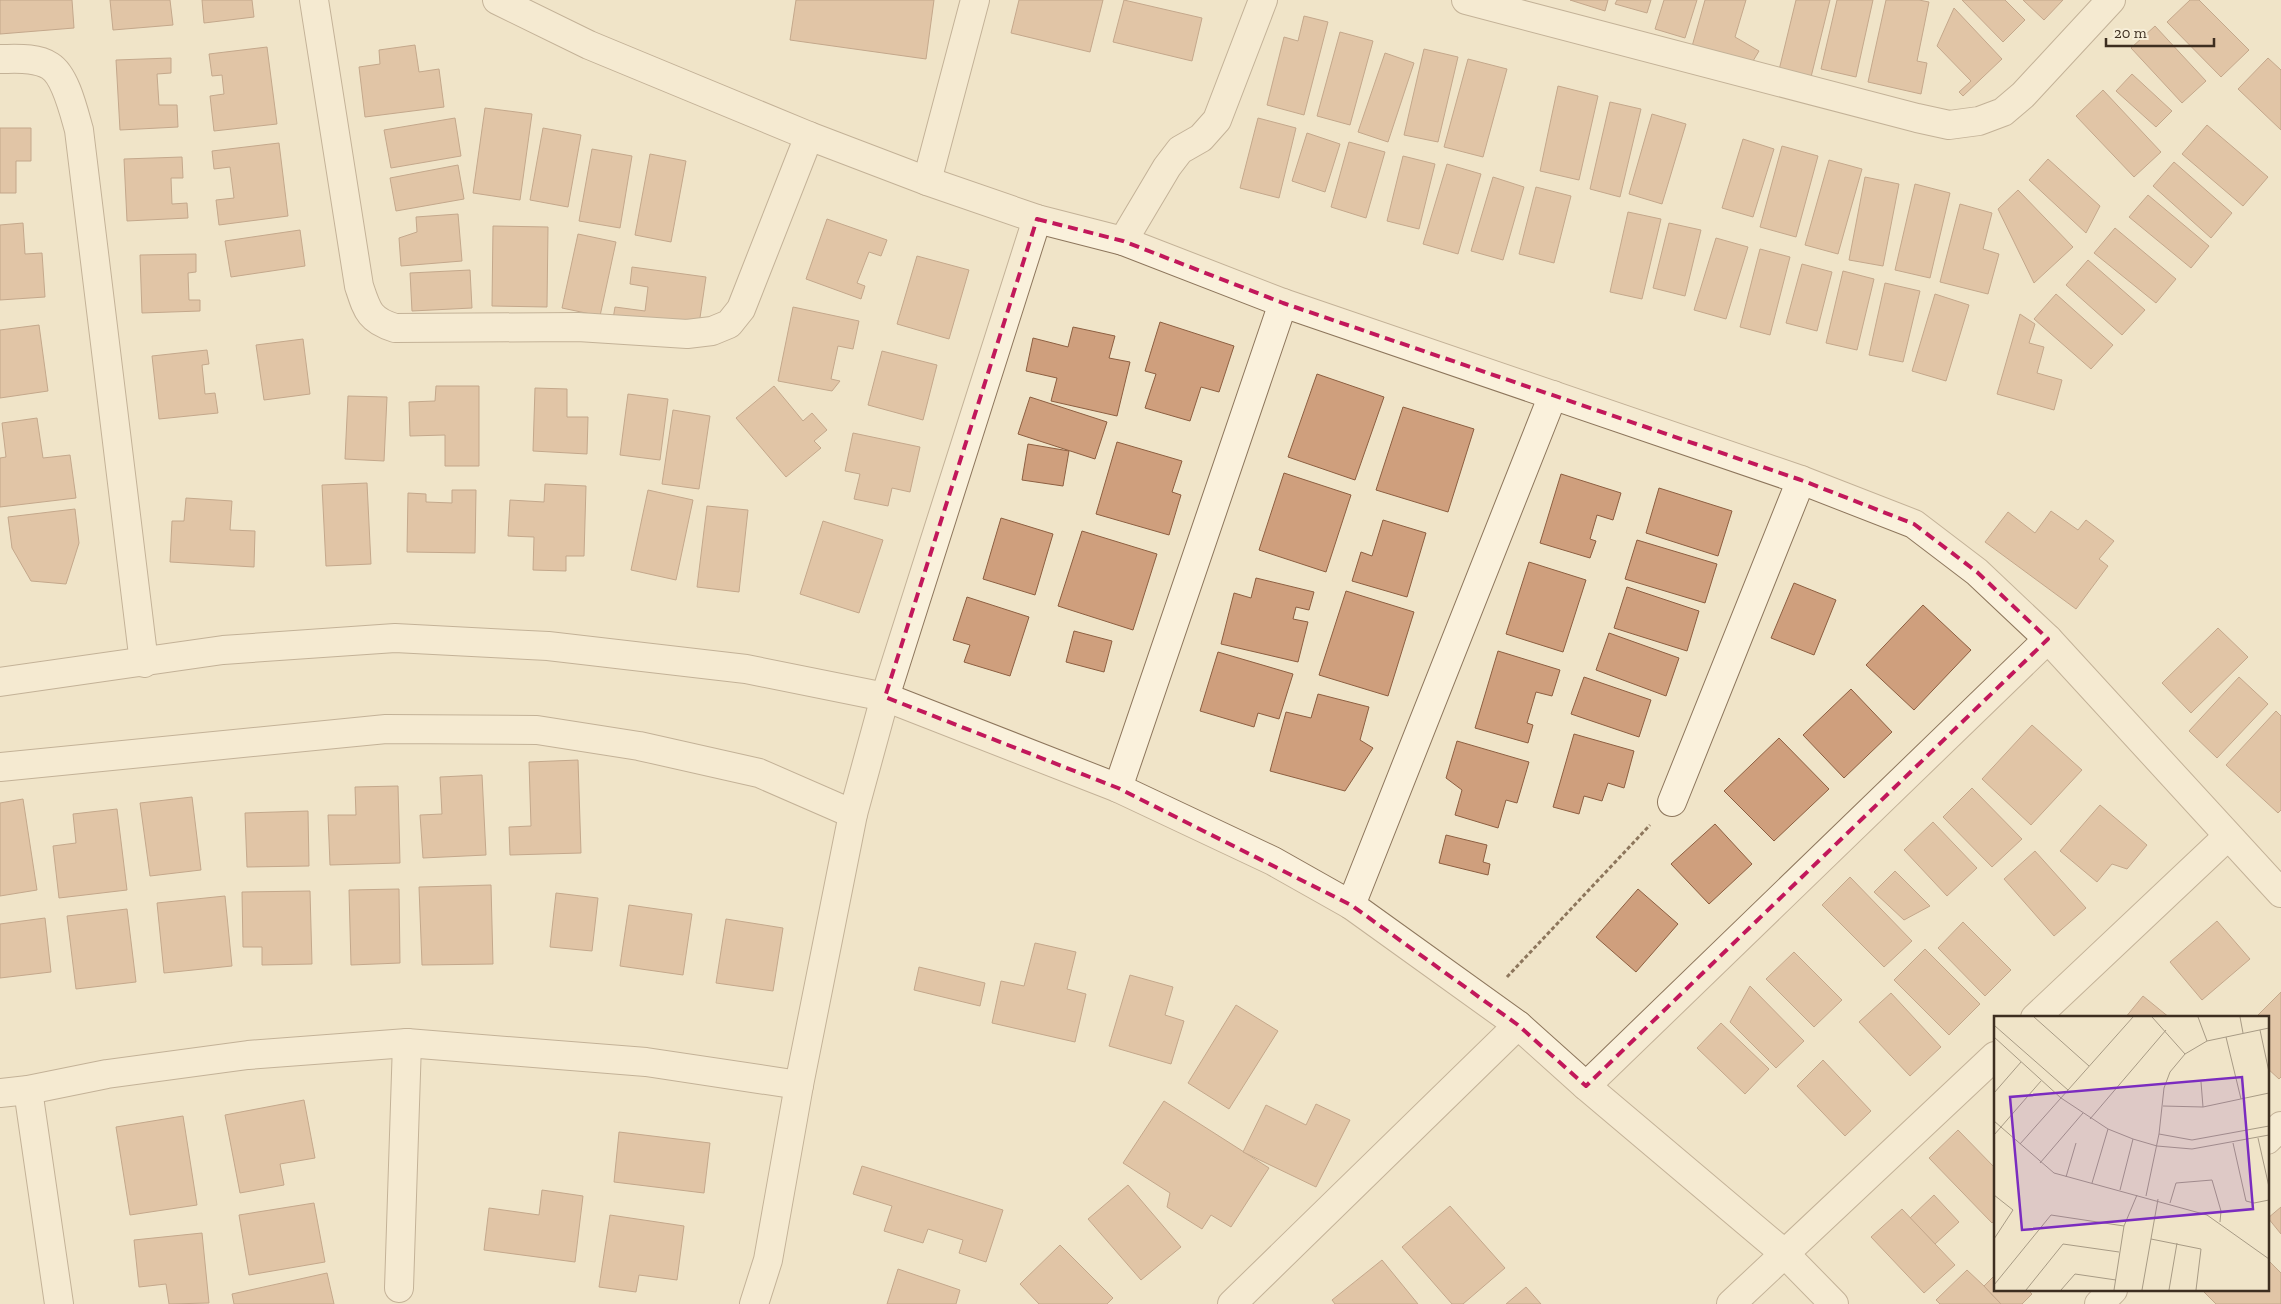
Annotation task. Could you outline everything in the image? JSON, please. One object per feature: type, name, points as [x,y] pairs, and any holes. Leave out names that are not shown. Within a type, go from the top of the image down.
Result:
[{"type":"street","points":[[314,0],[359,286],[367,309],[379,323],[395,328],[578,327],[687,334],[712,331],[729,324],[741,308],[809,136]]},
{"type":"street","points":[[497,0],[589,45],[809,136],[927,181],[1037,219],[1123,241],[1283,303],[1801,480],[1914,524],[1977,572],[2048,639],[2281,894]]},
{"type":"street","points":[[927,181],[976,0]]},
{"type":"street","points":[[1123,241],[1167,167],[1180,150],[1201,138],[1217,120],[1263,0]]},
{"type":"street","points":[[1466,0],[1949,125],[1979,122],[2003,112],[2022,95],[2112,0]]},
{"type":"street","points":[[0,58],[30,60],[52,67],[66,88],[79,130],[144,663]]},
{"type":"street","points":[[754,1304],[768,1260],[799,1085],[853,814],[885,697],[1037,219]]},
{"type":"street","points":[[1118,788],[1283,303]]},
{"type":"street","points":[[1351,905],[1553,395]]},
{"type":"street","points":[[1672,802],[1801,480]]},
{"type":"street","points":[[0,682],[144,663],[223,650],[395,638],[548,646],[746,669],[885,697],[1118,788],[1273,861],[1351,905],[1518,1025],[1586,1086],[1785,1254],[1834,1304]]},
{"type":"street","points":[[1586,1086],[2048,639]]},
{"type":"street","points":[[0,766],[386,729],[537,730],[639,746],[759,773],[853,814]]},
{"type":"street","points":[[2037,1016],[2228,836]]},
{"type":"street","points":[[1232,1304],[1518,1025]]},
{"type":"street","points":[[0,1093],[28,1090],[107,1074],[248,1055],[407,1043],[646,1062],[799,1085]]},
{"type":"street","points":[[399,1288],[407,1043]]},
{"type":"street","points":[[1731,1304],[1994,1057]]},
{"type":"street","points":[[28,1090],[59,1304]]},
{"type":"street","points":[[2268,1139],[2281,1126]]},
{"type":"street","points":[[2099,1304],[2111,1292]]},
{"type":"path","points":[[1484,1001],[1672,802]]},
{"type":"highlighted area","points":[[1037,219],[1123,241],[1283,303],[1801,480],[1914,524],[1977,572],[2048,639],[1586,1086],[1518,1025],[1351,905],[1118,788],[885,697]]},
{"type":"building","points":[[0,0],[72,0],[74,28],[0,34]]},
{"type":"building","points":[[110,0],[170,0],[173,25],[113,30]]},
{"type":"building","points":[[202,0],[252,0],[254,17],[204,23]]},
{"type":"building","points":[[796,0],[934,0],[926,59],[790,40]]},
{"type":"building","points":[[1019,0],[1103,0],[1090,52],[1011,33]]},
{"type":"building","points":[[1124,0],[1202,18],[1192,61],[1113,42]]},
{"type":"building","points":[[1570,0],[1608,0],[1605,11]]},
{"type":"building","points":[[1617,0],[1651,0],[1647,13],[1615,4]]},
{"type":"building","points":[[1664,0],[1697,0],[1685,38],[1655,29]]},
{"type":"building","points":[[1705,0],[1746,0],[1735,37],[1759,51],[1750,66],[1691,50]]},
{"type":"building","points":[[1796,0],[1830,0],[1811,77],[1779,70]]},
{"type":"building","points":[[1837,0],[1873,0],[1856,77],[1821,69]]},
{"type":"building","points":[[1886,0],[1919,0],[1929,2],[1917,61],[1927,63],[1921,94],[1868,82]]},
{"type":"building","points":[[1962,0],[2005,0],[2025,20],[2003,42]]},
{"type":"building","points":[[2023,0],[2063,0],[2044,20]]},
{"type":"building","points":[[2190,0],[2199,0],[2249,50],[2221,77],[2167,22]]},
{"type":"building","points":[[1954,8],[2002,59],[1963,96],[1959,92],[1971,81],[1937,46]]},
{"type":"building","points":[[1304,16],[1328,22],[1304,115],[1267,105],[1284,37],[1298,41]]},
{"type":"building","points":[[2155,26],[2206,81],[2182,103],[2131,48]]},
{"type":"building","points":[[1340,32],[1373,41],[1350,125],[1317,116]]},
{"type":"building","points":[[415,45],[419,72],[439,69],[444,107],[365,117],[359,67],[380,64],[379,50]]},
{"type":"building","points":[[267,47],[277,124],[214,131],[210,96],[224,94],[222,75],[212,76],[209,54]]},
{"type":"building","points":[[1424,49],[1458,57],[1438,142],[1404,135]]},
{"type":"building","points":[[1385,53],[1414,63],[1388,142],[1358,132]]},
{"type":"building","points":[[171,58],[171,73],[157,74],[159,105],[177,105],[178,127],[120,130],[116,60]]},
{"type":"building","points":[[2268,58],[2281,70],[2281,130],[2238,89]]},
{"type":"building","points":[[1468,59],[1507,69],[1483,157],[1444,147]]},
{"type":"building","points":[[2132,74],[2172,111],[2156,127],[2116,91]]},
{"type":"building","points":[[1558,86],[1598,96],[1579,180],[1540,171]]},
{"type":"building","points":[[2103,90],[2161,152],[2134,177],[2076,116]]},
{"type":"building","points":[[1610,102],[1641,109],[1620,197],[1590,189]]},
{"type":"building","points":[[485,108],[532,114],[520,200],[473,193]]},
{"type":"building","points":[[1652,114],[1686,124],[1662,204],[1629,194]]},
{"type":"building","points":[[455,118],[461,156],[391,168],[384,130]]},
{"type":"building","points":[[1258,118],[1296,128],[1279,198],[1240,188]]},
{"type":"building","points":[[2207,125],[2268,177],[2243,206],[2182,154]]},
{"type":"building","points":[[0,128],[31,128],[31,161],[16,161],[16,193],[0,193]]},
{"type":"building","points":[[543,128],[581,135],[568,207],[530,200]]},
{"type":"building","points":[[1307,133],[1340,144],[1325,192],[1292,181]]},
{"type":"building","points":[[1743,139],[1774,149],[1753,217],[1722,208]]},
{"type":"building","points":[[1349,142],[1385,152],[1366,218],[1331,207]]},
{"type":"building","points":[[279,143],[288,216],[219,225],[216,200],[234,198],[230,167],[214,169],[212,151]]},
{"type":"building","points":[[1782,146],[1818,156],[1796,237],[1760,227]]},
{"type":"building","points":[[592,149],[632,156],[620,228],[579,221]]},
{"type":"building","points":[[650,154],[686,161],[671,242],[635,235]]},
{"type":"building","points":[[1403,156],[1435,164],[1419,229],[1387,221]]},
{"type":"building","points":[[182,157],[183,178],[171,178],[172,204],[187,203],[188,218],[127,221],[124,159]]},
{"type":"building","points":[[2048,159],[2100,206],[2086,233],[2029,180]]},
{"type":"building","points":[[1829,160],[1862,169],[1838,254],[1805,245]]},
{"type":"building","points":[[2174,162],[2232,213],[2211,238],[2153,186]]},
{"type":"building","points":[[1447,164],[1481,174],[1458,254],[1423,244]]},
{"type":"building","points":[[458,165],[464,199],[396,211],[390,178]]},
{"type":"building","points":[[1493,177],[1524,187],[1503,260],[1471,251]]},
{"type":"building","points":[[1865,177],[1899,184],[1883,266],[1849,260]]},
{"type":"building","points":[[1915,184],[1950,193],[1930,278],[1895,270]]},
{"type":"building","points":[[1536,187],[1571,196],[1554,263],[1519,254]]},
{"type":"building","points":[[2018,190],[2073,247],[2034,283],[1998,209]]},
{"type":"building","points":[[2148,195],[2209,246],[2191,268],[2129,217]]},
{"type":"building","points":[[1960,204],[1992,213],[1983,249],[1999,254],[1988,294],[1940,282]]},
{"type":"building","points":[[1628,212],[1661,219],[1642,299],[1610,292]]},
{"type":"building","points":[[458,214],[462,261],[401,266],[399,238],[417,232],[416,217]]},
{"type":"building","points":[[827,219],[887,240],[881,256],[869,252],[857,283],[865,286],[861,299],[806,279]]},
{"type":"building","points":[[23,223],[25,254],[42,253],[45,297],[0,300],[0,225]]},
{"type":"building","points":[[1669,223],[1701,230],[1685,296],[1653,288]]},
{"type":"building","points":[[493,226],[548,227],[547,307],[492,306]]},
{"type":"building","points":[[2115,228],[2176,279],[2156,303],[2094,253]]},
{"type":"building","points":[[300,230],[305,266],[231,277],[225,241]]},
{"type":"building","points":[[578,234],[616,242],[600,316],[562,308]]},
{"type":"building","points":[[1716,238],[1748,247],[1726,319],[1694,310]]},
{"type":"building","points":[[1760,249],[1790,257],[1770,335],[1740,327]]},
{"type":"building","points":[[196,254],[196,272],[188,273],[189,300],[200,300],[200,311],[142,313],[140,255]]},
{"type":"building","points":[[917,256],[969,270],[949,339],[897,324]]},
{"type":"building","points":[[2088,260],[2145,310],[2122,335],[2066,285]]},
{"type":"building","points":[[1802,264],[1832,272],[1817,331],[1786,323]]},
{"type":"building","points":[[632,267],[706,277],[697,338],[612,325],[615,307],[645,311],[648,287],[630,284]]},
{"type":"building","points":[[470,270],[472,308],[412,311],[410,273]]},
{"type":"building","points":[[1843,271],[1874,279],[1857,350],[1826,343]]},
{"type":"building","points":[[1885,283],[1920,291],[1903,362],[1869,355]]},
{"type":"building","points":[[1935,294],[1969,305],[1946,381],[1912,371]]},
{"type":"building","points":[[2056,294],[2113,345],[2091,369],[2034,319]]},
{"type":"building","points":[[793,307],[859,321],[853,349],[838,346],[831,379],[840,381],[832,391],[778,381]]},
{"type":"building","points":[[2020,314],[2035,324],[2029,343],[2044,347],[2037,373],[2062,380],[2054,410],[1997,394]]},
{"type":"building","points":[[1160,322],[1234,346],[1219,392],[1201,387],[1190,421],[1145,408],[1156,374],[1145,371]]},
{"type":"building","points":[[39,325],[48,391],[0,398],[0,330]]},
{"type":"building","points":[[1073,327],[1115,336],[1109,358],[1130,362],[1117,416],[1051,401],[1057,378],[1026,371],[1033,338],[1068,347]]},
{"type":"building","points":[[303,339],[310,394],[264,400],[256,345]]},
{"type":"building","points":[[207,350],[209,364],[202,365],[205,394],[215,393],[218,413],[159,419],[152,356]]},
{"type":"building","points":[[882,351],[937,365],[923,420],[868,405]]},
{"type":"building","points":[[1317,374],[1384,397],[1355,480],[1288,457]]},
{"type":"building","points":[[436,386],[479,386],[479,466],[445,466],[445,435],[410,436],[409,402],[435,401]]},
{"type":"building","points":[[774,386],[803,421],[812,413],[827,430],[814,441],[821,448],[786,477],[736,418]]},
{"type":"building","points":[[535,388],[567,389],[567,417],[588,417],[587,454],[533,451]]},
{"type":"building","points":[[628,394],[668,399],[660,460],[620,455]]},
{"type":"building","points":[[348,396],[387,397],[384,461],[345,459]]},
{"type":"building","points":[[1030,397],[1107,422],[1095,459],[1018,434]]},
{"type":"building","points":[[1403,407],[1474,429],[1448,512],[1376,490]]},
{"type":"building","points":[[673,410],[710,416],[699,489],[662,484]]},
{"type":"building","points":[[37,418],[43,458],[70,455],[76,498],[0,507],[0,458],[6,457],[2,423]]},
{"type":"building","points":[[853,433],[920,447],[910,492],[892,488],[888,506],[854,499],[860,474],[845,471]]},
{"type":"building","points":[[1117,442],[1182,461],[1172,492],[1181,495],[1169,535],[1096,514]]},
{"type":"building","points":[[1028,444],[1069,451],[1063,486],[1022,480]]},
{"type":"building","points":[[1284,473],[1351,495],[1326,572],[1259,550]]},
{"type":"building","points":[[1561,474],[1621,493],[1613,520],[1597,515],[1590,539],[1596,541],[1590,558],[1540,543]]},
{"type":"building","points":[[367,483],[371,564],[326,566],[322,485]]},
{"type":"building","points":[[545,484],[586,486],[584,556],[566,556],[566,571],[533,570],[534,537],[508,536],[510,500],[544,502]]},
{"type":"building","points":[[1659,488],[1732,511],[1718,556],[1646,533]]},
{"type":"building","points":[[452,490],[476,490],[475,553],[407,552],[408,493],[426,494],[426,502],[452,503]]},
{"type":"building","points":[[648,490],[693,500],[676,580],[631,570]]},
{"type":"building","points":[[186,498],[232,501],[230,530],[255,531],[254,567],[170,562],[172,521],[184,521]]},
{"type":"building","points":[[707,506],[748,510],[739,592],[697,587]]},
{"type":"building","points":[[75,509],[79,543],[66,584],[31,581],[12,548],[8,517]]},
{"type":"building","points":[[2051,511],[2078,530],[2086,520],[2114,541],[2099,559],[2108,566],[2076,609],[1985,542],[2008,512],[2035,533]]},
{"type":"building","points":[[1001,518],[1053,534],[1035,595],[983,579]]},
{"type":"building","points":[[1383,520],[1426,533],[1407,597],[1352,581],[1361,552],[1372,556]]},
{"type":"building","points":[[823,521],[883,540],[859,613],[800,594]]},
{"type":"building","points":[[1082,531],[1157,554],[1133,630],[1058,606]]},
{"type":"building","points":[[1637,540],[1717,564],[1705,603],[1625,579]]},
{"type":"building","points":[[1529,562],[1586,580],[1563,652],[1506,634]]},
{"type":"building","points":[[1256,578],[1314,592],[1309,610],[1296,607],[1293,619],[1308,622],[1298,662],[1221,644],[1234,593],[1251,598]]},
{"type":"building","points":[[1794,583],[1836,600],[1814,655],[1771,638]]},
{"type":"building","points":[[1627,587],[1699,611],[1687,651],[1614,628]]},
{"type":"building","points":[[1346,591],[1414,612],[1388,696],[1319,675]]},
{"type":"building","points":[[967,597],[1029,617],[1010,676],[964,662],[970,645],[953,640]]},
{"type":"building","points":[[1923,605],[1971,650],[1914,710],[1866,665]]},
{"type":"building","points":[[2218,628],[2248,657],[2191,713],[2162,683]]},
{"type":"building","points":[[1074,631],[1112,641],[1104,672],[1066,662]]},
{"type":"building","points":[[1609,633],[1679,658],[1666,696],[1596,670]]},
{"type":"building","points":[[1498,651],[1560,670],[1552,696],[1536,692],[1527,723],[1533,725],[1528,743],[1475,728]]},
{"type":"building","points":[[1218,652],[1293,674],[1279,719],[1258,713],[1254,727],[1200,711]]},
{"type":"building","points":[[1584,677],[1651,700],[1639,737],[1571,714]]},
{"type":"building","points":[[2239,677],[2268,704],[2217,758],[2189,731]]},
{"type":"building","points":[[1851,689],[1892,732],[1844,778],[1803,735]]},
{"type":"building","points":[[1318,694],[1369,707],[1360,740],[1373,748],[1345,791],[1270,771],[1286,712],[1311,718]]},
{"type":"building","points":[[2276,711],[2281,716],[2281,810],[2278,813],[2226,765]]},
{"type":"building","points":[[2032,725],[2082,770],[2031,825],[1982,779]]},
{"type":"building","points":[[1574,734],[1634,751],[1624,788],[1608,783],[1602,801],[1584,796],[1579,814],[1553,807]]},
{"type":"building","points":[[1779,738],[1829,789],[1774,841],[1724,791]]},
{"type":"building","points":[[1457,741],[1529,762],[1517,803],[1506,800],[1498,828],[1455,815],[1462,790],[1446,778]]},
{"type":"building","points":[[578,760],[581,853],[510,855],[509,827],[531,826],[529,762]]},
{"type":"building","points":[[482,775],[486,855],[423,858],[420,815],[442,814],[440,777]]},
{"type":"building","points":[[398,786],[400,863],[330,865],[328,815],[356,815],[355,787]]},
{"type":"building","points":[[1972,788],[2022,839],[1992,867],[1943,817]]},
{"type":"building","points":[[192,797],[201,870],[150,876],[140,803]]},
{"type":"building","points":[[23,799],[37,890],[0,896],[0,803]]},
{"type":"building","points":[[2100,805],[2147,845],[2127,869],[2112,864],[2097,882],[2060,851]]},
{"type":"building","points":[[117,809],[127,890],[59,898],[53,846],[76,843],[73,814]]},
{"type":"building","points":[[308,811],[309,866],[247,867],[245,813]]},
{"type":"building","points":[[1933,822],[1977,868],[1947,896],[1904,850]]},
{"type":"building","points":[[1715,824],[1752,864],[1709,904],[1671,864]]},
{"type":"building","points":[[1446,835],[1487,845],[1483,862],[1490,864],[1488,875],[1439,863]]},
{"type":"building","points":[[2035,851],[2086,908],[2054,936],[2004,879]]},
{"type":"building","points":[[1895,871],[1930,906],[1904,920],[1874,892]]},
{"type":"building","points":[[1850,877],[1912,941],[1884,967],[1822,905]]},
{"type":"building","points":[[491,885],[493,964],[422,965],[419,887]]},
{"type":"building","points":[[399,889],[400,963],[351,965],[349,890]]},
{"type":"building","points":[[1638,889],[1678,924],[1636,972],[1596,937]]},
{"type":"building","points":[[310,891],[312,964],[262,965],[262,947],[243,947],[242,892]]},
{"type":"building","points":[[556,893],[598,898],[592,951],[550,947]]},
{"type":"building","points":[[225,896],[232,966],[164,973],[157,903]]},
{"type":"building","points":[[629,905],[692,914],[683,975],[620,966]]},
{"type":"building","points":[[127,909],[136,982],[76,989],[67,916]]},
{"type":"building","points":[[45,918],[51,972],[0,978],[0,924]]},
{"type":"building","points":[[726,919],[783,928],[773,991],[716,983]]},
{"type":"building","points":[[2217,921],[2250,959],[2202,1000],[2170,962]]},
{"type":"building","points":[[1963,922],[2011,970],[1985,996],[1938,948]]},
{"type":"building","points":[[1035,943],[1076,952],[1067,989],[1086,994],[1075,1042],[992,1023],[1001,981],[1024,986]]},
{"type":"building","points":[[1925,949],[1980,1004],[1949,1035],[1894,980]]},
{"type":"building","points":[[1794,952],[1842,1000],[1814,1027],[1766,979]]},
{"type":"building","points":[[919,967],[985,983],[980,1006],[914,990]]},
{"type":"building","points":[[1130,975],[1173,987],[1165,1015],[1184,1021],[1171,1064],[1109,1046]]},
{"type":"building","points":[[1750,986],[1804,1041],[1776,1068],[1730,1022]]},
{"type":"building","points":[[2281,992],[2281,1077],[2279,1079],[2268,1069],[2268,1016],[2257,1016]]},
{"type":"building","points":[[1891,993],[1941,1047],[1910,1076],[1859,1022]]},
{"type":"building","points":[[2143,996],[2168,1016],[2127,1016]]},
{"type":"building","points":[[1236,1005],[1278,1031],[1229,1109],[1188,1083]]},
{"type":"building","points":[[1721,1023],[1769,1069],[1745,1094],[1697,1048]]},
{"type":"building","points":[[1823,1060],[1871,1111],[1845,1136],[1797,1086]]},
{"type":"building","points":[[304,1100],[315,1158],[280,1164],[284,1185],[240,1193],[225,1115]]},
{"type":"building","points":[[1164,1101],[1269,1168],[1231,1227],[1211,1215],[1202,1229],[1167,1207],[1170,1193],[1123,1163]]},
{"type":"building","points":[[1316,1104],[1350,1120],[1316,1187],[1243,1152],[1266,1105],[1306,1125]]},
{"type":"building","points":[[183,1116],[197,1205],[130,1215],[116,1127]]},
{"type":"building","points":[[1958,1130],[1994,1167],[1994,1221],[1992,1223],[1929,1158]]},
{"type":"building","points":[[619,1132],[710,1143],[704,1193],[614,1182]]},
{"type":"building","points":[[862,1166],[1003,1210],[986,1262],[959,1253],[963,1240],[928,1229],[923,1243],[884,1231],[892,1206],[853,1194]]},
{"type":"building","points":[[1128,1185],[1181,1247],[1141,1280],[1088,1219]]},
{"type":"building","points":[[542,1190],[583,1196],[575,1262],[484,1250],[489,1208],[539,1215]]},
{"type":"building","points":[[1934,1195],[1959,1222],[1935,1244],[1910,1218]]},
{"type":"building","points":[[314,1203],[325,1262],[249,1275],[239,1215]]},
{"type":"building","points":[[1450,1206],[1505,1268],[1463,1304],[1452,1304],[1402,1247]]},
{"type":"building","points":[[2281,1207],[2281,1234],[2268,1218]]},
{"type":"building","points":[[1902,1209],[1955,1265],[1924,1293],[1871,1237]]},
{"type":"building","points":[[610,1215],[684,1226],[677,1280],[639,1275],[636,1292],[599,1287]]},
{"type":"building","points":[[202,1233],[209,1303],[169,1304],[166,1284],[139,1287],[134,1240]]},
{"type":"building","points":[[1060,1245],[1113,1298],[1107,1304],[1039,1304],[1020,1284]]},
{"type":"building","points":[[1382,1260],[1418,1304],[1335,1304],[1332,1300]]},
{"type":"building","points":[[2268,1260],[2281,1273],[2281,1304],[2216,1304],[2204,1292],[2268,1292]]},
{"type":"building","points":[[898,1269],[960,1290],[956,1304],[887,1304]]},
{"type":"building","points":[[1967,1270],[2001,1304],[1940,1304],[1936,1300]]},
{"type":"building","points":[[327,1273],[334,1304],[234,1304],[232,1294]]},
{"type":"building","points":[[1994,1276],[1994,1292],[2030,1292],[2032,1294],[2022,1304],[2001,1304],[1984,1286]]},
{"type":"building","points":[[1526,1287],[1541,1304],[1506,1304]]}]
